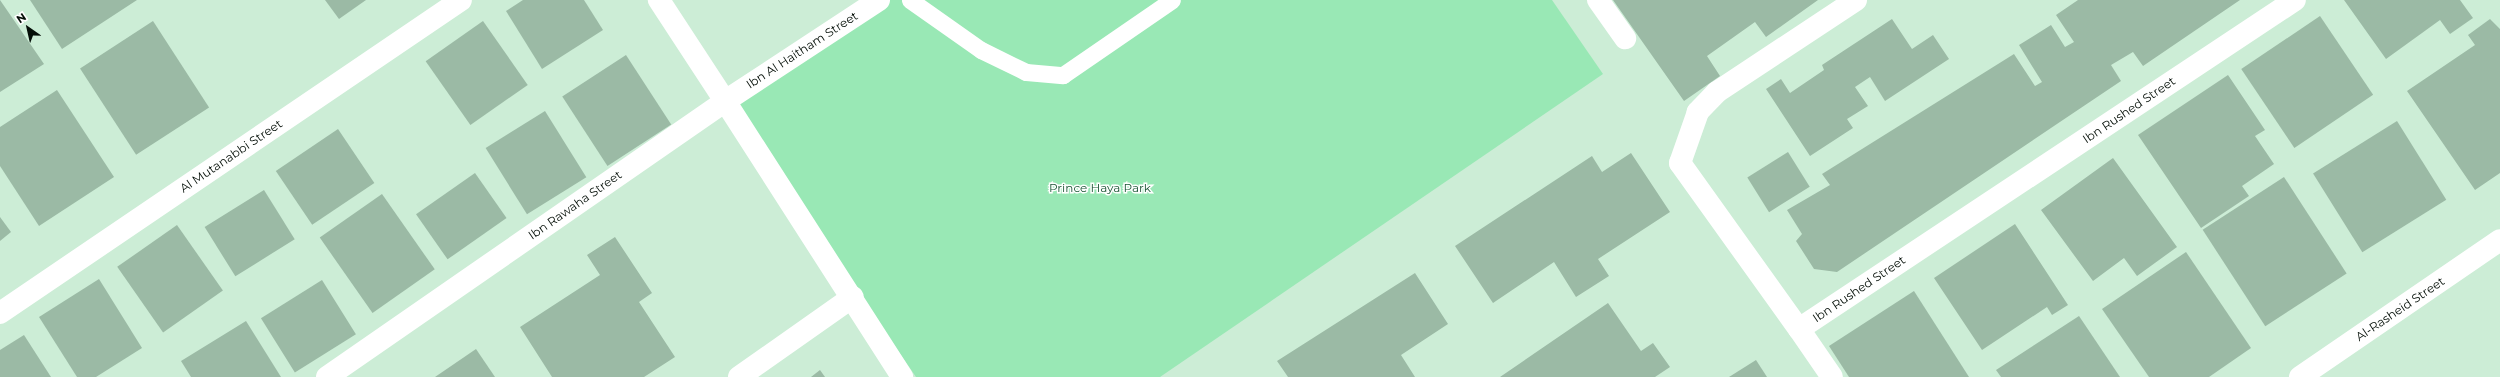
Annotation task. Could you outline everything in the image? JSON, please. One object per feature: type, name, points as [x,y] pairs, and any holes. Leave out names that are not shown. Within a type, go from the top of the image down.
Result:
[{"type":"street","name":"Al Mutanabbi Street","points":[[0,313],[462,0]]},
{"type":"street","points":[[659,0],[853,297],[902,377]]},
{"type":"street","name":"Ibn Al Haitham Street","points":[[725,101],[879,0]]},
{"type":"street","points":[[1598,0],[1625,38]]},
{"type":"street","name":"Ibn Rushed Street","points":[[1856,0],[1717,92],[1698,112],[1680,162],[1799,329],[2295,0]]},
{"type":"street","name":"Ibn Rawaha Street","points":[[327,377],[725,101]]},
{"type":"street","name":"Al-Rasheid Street","points":[[2300,377],[2500,240]]},
{"type":"street","points":[[739,377],[853,297]]},
{"type":"street","points":[[1799,329],[1832,377]]},
{"type":"lane","points":[[910,0],[981,50],[1026,72],[1063,75],[1172,0]]},
{"type":"green space","name":"Prince Haya Park","points":[[889,0],[1552,0],[1603,74],[1160,377],[916,377],[730,106]]},
{"type":"building","points":[[0,0],[44,64],[0,92]]},
{"type":"building","points":[[30,0],[137,0],[62,49]]},
{"type":"building","points":[[325,0],[366,0],[339,19]]},
{"type":"building","points":[[523,0],[584,0],[603,30],[542,69],[506,11]]},
{"type":"building","points":[[1613,0],[1818,0],[1766,37],[1755,22],[1707,56],[1720,76],[1684,101]]},
{"type":"building","points":[[2078,0],[2240,0],[2143,66],[2133,52],[2111,65],[2121,81],[1837,272],[1814,269],[1796,241],[1802,234],[1787,210],[1830,185],[1822,174],[2014,54],[2035,86],[2042,82],[2019,45],[2051,25],[2065,47],[2074,42],[2056,15]]},
{"type":"building","points":[[2344,0],[2460,0],[2473,18],[2450,34],[2440,20],[2386,59]]},
{"type":"building","points":[[2320,16],[2373,95],[2294,148],[2241,69]]},
{"type":"building","points":[[1892,19],[1912,49],[1933,35],[1949,59],[1885,101],[1870,77],[1855,87],[1868,106],[1847,119],[1853,128],[1810,156],[1766,89],[1781,79],[1790,93],[1824,70],[1822,65]]},
{"type":"building","points":[[2490,19],[2500,29],[2500,173],[2475,190],[2407,91],[2475,45],[2468,35]]},
{"type":"building","points":[[153,21],[209,107],[136,155],[80,68]]},
{"type":"building","points":[[483,21],[528,85],[470,125],[426,61]]},
{"type":"building","points":[[626,55],[671,125],[607,166],[562,96]]},
{"type":"building","points":[[2228,75],[2265,130],[2255,136],[2274,164],[2242,186],[2249,196],[2201,228],[2138,135]]},
{"type":"building","points":[[57,90],[114,177],[39,226],[0,166],[0,127]]},
{"type":"building","points":[[545,111],[586,177],[527,214],[486,148]]},
{"type":"building","points":[[2397,121],[2446,200],[2362,252],[2313,173]]},
{"type":"building","points":[[338,129],[374,183],[312,225],[276,171]]},
{"type":"building","points":[[1788,152],[1810,187],[1769,212],[1747,177]]},
{"type":"building","points":[[1631,153],[1670,212],[1598,259],[1609,276],[1576,297],[1554,262],[1493,303],[1455,246],[1592,156],[1602,172]]},
{"type":"building","points":[[2113,158],[2177,247],[2137,276],[2124,258],[2093,281],[2041,210]]},
{"type":"building","points":[[475,173],[507,218],[448,259],[416,214]]},
{"type":"building","points":[[2284,177],[2347,273],[2265,326],[2203,230]]},
{"type":"building","points":[[264,190],[295,239],[235,276],[205,227]]},
{"type":"building","points":[[382,194],[435,269],[373,313],[320,238]]},
{"type":"building","points":[[0,217],[11,232],[0,241]]},
{"type":"building","points":[[2015,224],[2068,305],[2052,315],[2047,307],[1982,350],[1934,278]]},
{"type":"building","points":[[177,225],[223,291],[163,332],[117,267]]},
{"type":"building","points":[[615,237],[652,293],[639,302],[675,357],[644,377],[552,377],[520,327],[600,275],[587,255]]},
{"type":"building","points":[[2186,252],[2251,348],[2209,377],[2149,377],[2102,309]]},
{"type":"building","points":[[1415,273],[1448,324],[1401,355],[1415,377],[1288,377],[1277,361]]},
{"type":"building","points":[[99,279],[142,348],[96,377],[77,377],[39,317]]},
{"type":"building","points":[[322,280],[356,334],[295,372],[261,318]]},
{"type":"building","points":[[1914,291],[1969,377],[1849,377],[1829,346]]},
{"type":"building","points":[[1608,303],[1641,351],[1653,343],[1670,367],[1655,377],[1500,377]]},
{"type":"building","points":[[2079,316],[2120,377],[2001,377],[1996,370]]},
{"type":"building","points":[[246,321],[281,377],[191,377],[181,361]]},
{"type":"building","points":[[24,335],[51,377],[0,377],[0,350]]},
{"type":"building","points":[[476,349],[495,377],[435,377]]},
{"type":"building","points":[[1756,360],[1767,377],[1729,377]]},
{"type":"building","points":[[820,370],[825,377],[811,377]]}]
